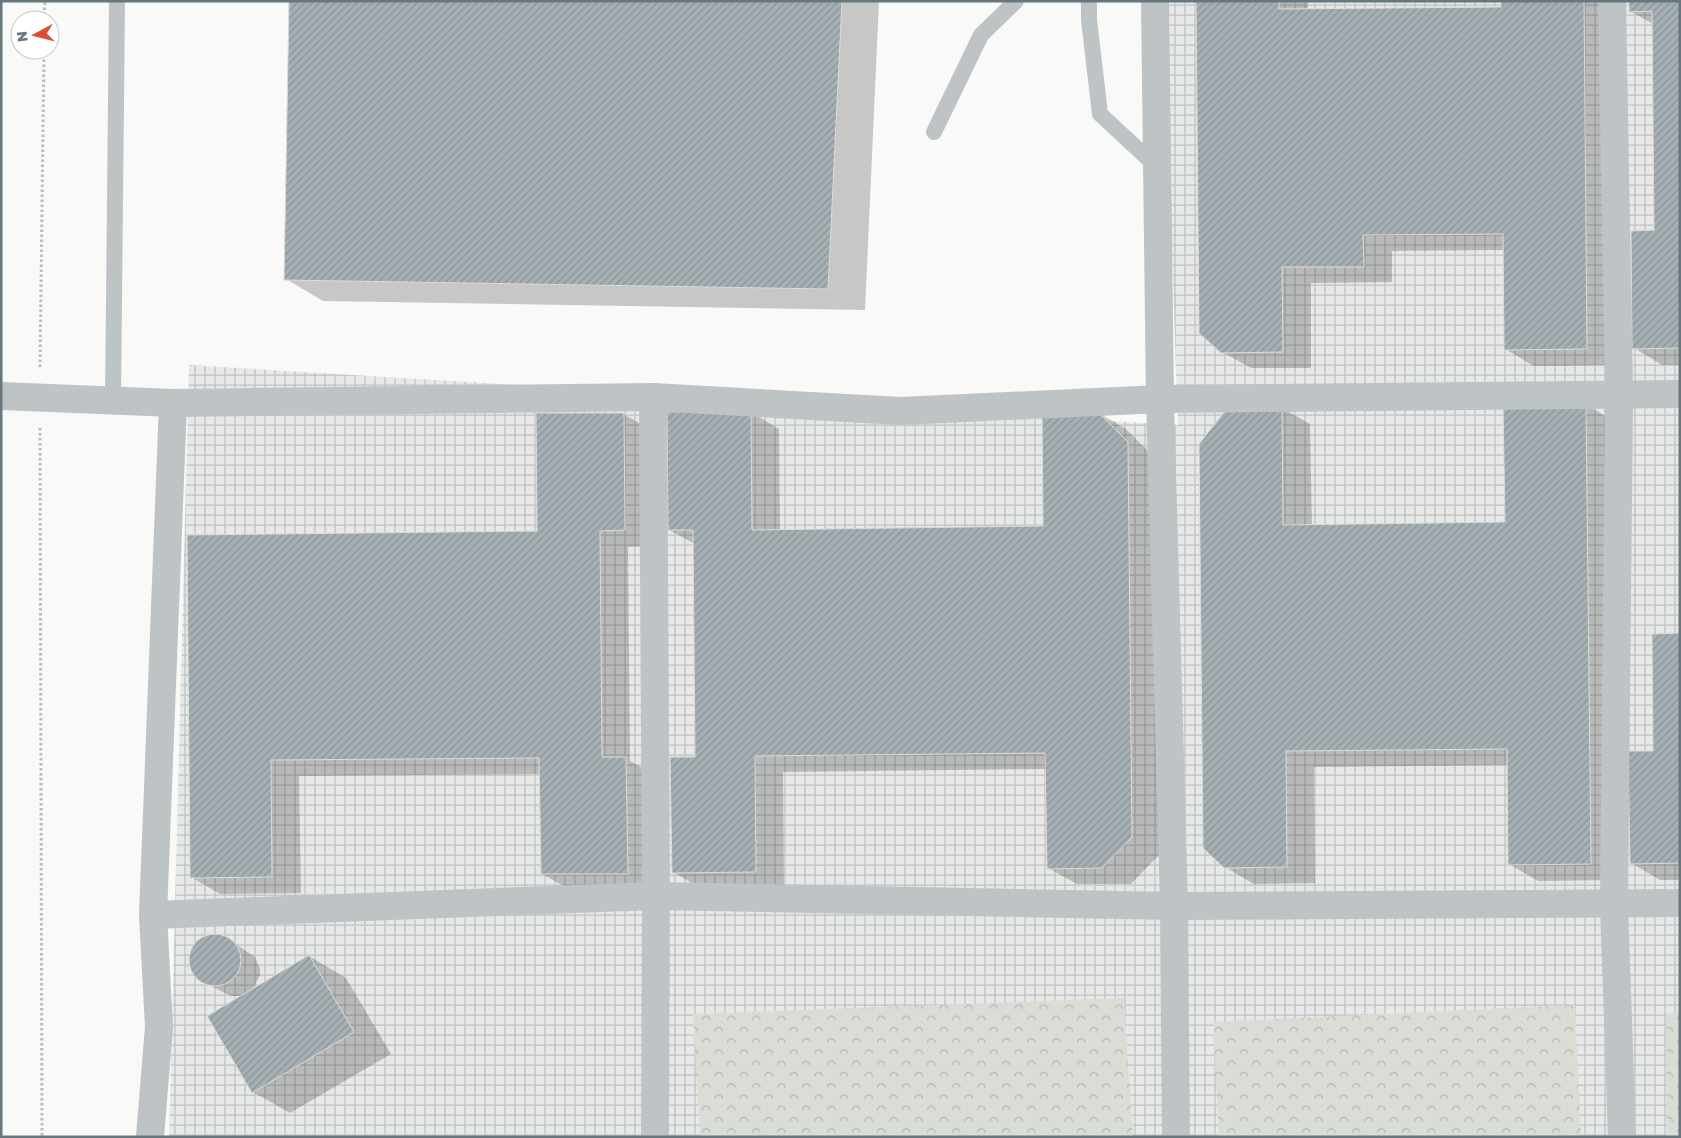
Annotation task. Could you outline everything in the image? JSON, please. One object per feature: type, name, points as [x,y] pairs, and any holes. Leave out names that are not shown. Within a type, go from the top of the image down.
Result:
[{"type":"street","points":[[1155,1],[1160,399],[1174,906],[1176,1137]]},
{"type":"street","points":[[1612,1],[1619,395],[1614,904],[1622,1137]]},
{"type":"street","points":[[1,396],[173,403],[653,397],[900,411],[1160,399],[1680,394]]},
{"type":"street","points":[[653,397],[656,896],[655,1137]]},
{"type":"street","points":[[150,1137],[159,1027],[153,914],[173,403]]},
{"type":"street","points":[[153,914],[656,896],[1174,906],[1680,903]]},
{"type":"lane","points":[[113,401],[117,1]]},
{"type":"lane","points":[[934,132],[981,35],[1016,1]]},
{"type":"lane","points":[[1089,1],[1089,20],[1100,114],[1157,167]]},
{"type":"path","points":[[42,1137],[40,398],[44,60]]},
{"type":"shaded area","points":[[1163,1],[1680,1],[1680,1137],[169,1137],[189,365],[1178,425]]},
{"type":"green space","points":[[1124,998],[1133,1137],[700,1137],[693,1014]]},
{"type":"green space","points":[[1575,1005],[1581,1137],[1219,1137],[1213,1022]]},
{"type":"green space","points":[[1666,1013],[1680,1013],[1680,1137],[1667,1137]]},
{"type":"building","points":[[289,1],[842,1],[828,289],[284,280]]},
{"type":"building","points":[[1196,1],[1279,1],[1279,9],[1501,7],[1501,1],[1584,1],[1587,349],[1504,350],[1503,234],[1363,235],[1364,267],[1282,267],[1283,352],[1221,353],[1199,333]]},
{"type":"building","points":[[1629,1],[1680,1],[1680,348],[1632,349],[1631,231],[1654,230],[1652,11],[1629,12]]},
{"type":"building","points":[[1586,403],[1591,864],[1508,865],[1507,749],[1286,751],[1287,867],[1224,868],[1203,848],[1199,444],[1229,406],[1282,406],[1283,525],[1505,522],[1503,404]]},
{"type":"building","points":[[751,411],[752,530],[1043,526],[1042,411],[1097,411],[1128,442],[1132,837],[1102,868],[1047,869],[1045,753],[755,756],[756,872],[672,873],[670,757],[695,757],[693,530],[668,530],[667,412]]},
{"type":"building","points":[[536,413],[624,413],[625,530],[600,531],[602,757],[626,757],[628,874],[541,874],[539,758],[271,760],[272,877],[190,878],[187,535],[537,531]]},
{"type":"building","points":[[1680,633],[1680,863],[1630,864],[1628,751],[1653,751],[1652,634]]},
{"type":"building","points":[[215,934],[229,938],[237,946],[241,960],[237,974],[229,982],[215,986],[201,982],[193,974],[189,960],[193,946],[201,938]]},
{"type":"building","points":[[309,955],[354,1032],[252,1093],[207,1016]]}]
